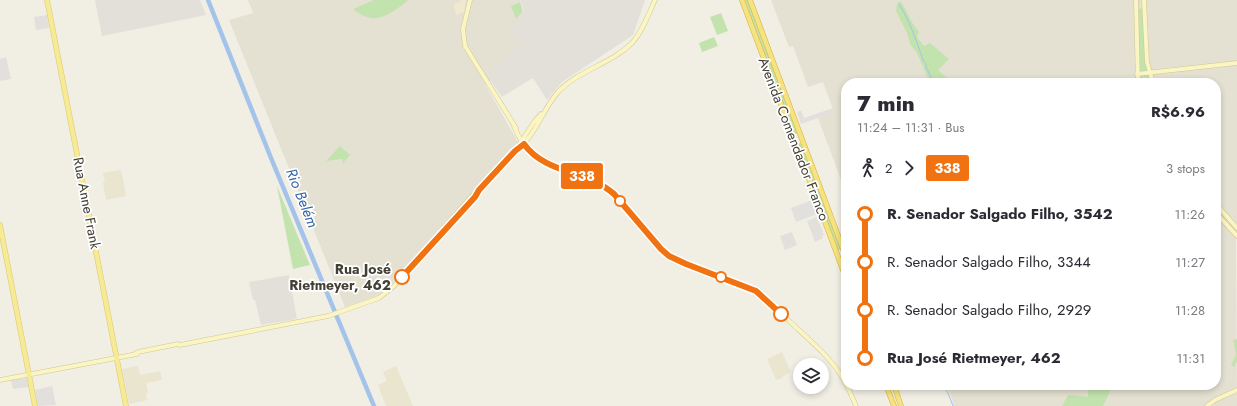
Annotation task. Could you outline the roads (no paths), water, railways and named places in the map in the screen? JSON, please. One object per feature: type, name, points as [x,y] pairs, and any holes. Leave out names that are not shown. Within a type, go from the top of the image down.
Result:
[{"type":"highway","name":"Avenida Comendador Franco","points":[[742,0],[841,265]]},
{"type":"highway","name":"Avenida Comendador Franco","points":[[750,0],[841,244]]},
{"type":"highway","points":[[794,141],[797,136],[802,138]]},
{"type":"highway","points":[[835,249],[838,251],[841,250]]},
{"type":"highway","points":[[888,390],[894,406]]},
{"type":"highway","points":[[896,390],[901,406]]},
{"type":"main road","name":"Rua Anne Frank","points":[[47,0],[126,406]]},
{"type":"main road","points":[[470,0],[463,29],[465,46],[514,126],[534,154],[548,163],[605,187],[614,194],[661,249],[669,256],[756,291],[829,359],[841,374]]},
{"type":"main road","points":[[0,380],[330,315],[373,301],[386,294],[436,239],[452,219],[524,141],[535,120],[547,108],[559,92],[571,82],[619,53],[630,44],[642,29],[655,0]]},
{"type":"main road","points":[[1136,0],[1137,78]]},
{"type":"main road","points":[[1144,0],[1147,59],[1152,78]]},
{"type":"main road","points":[[1137,74],[1237,63]]},
{"type":"main road","points":[[1221,210],[1237,228]]},
{"type":"main road","points":[[1221,218],[1237,236]]},
{"type":"main road","points":[[0,225],[35,406]]},
{"type":"main road","points":[[849,390],[856,406]]},
{"type":"main road","points":[[1207,406],[1215,400],[1237,390]]},
{"type":"waterway","name":"Rio Belém","points":[[208,0],[271,158],[374,406]]},
{"type":"waterway","points":[[899,4],[910,24],[923,60],[932,78]]},
{"type":"waterway","points":[[946,390],[953,406]]},
{"type":"place","name":"Rua José Rietmeyer, 462","points":[[402,277]]}]
